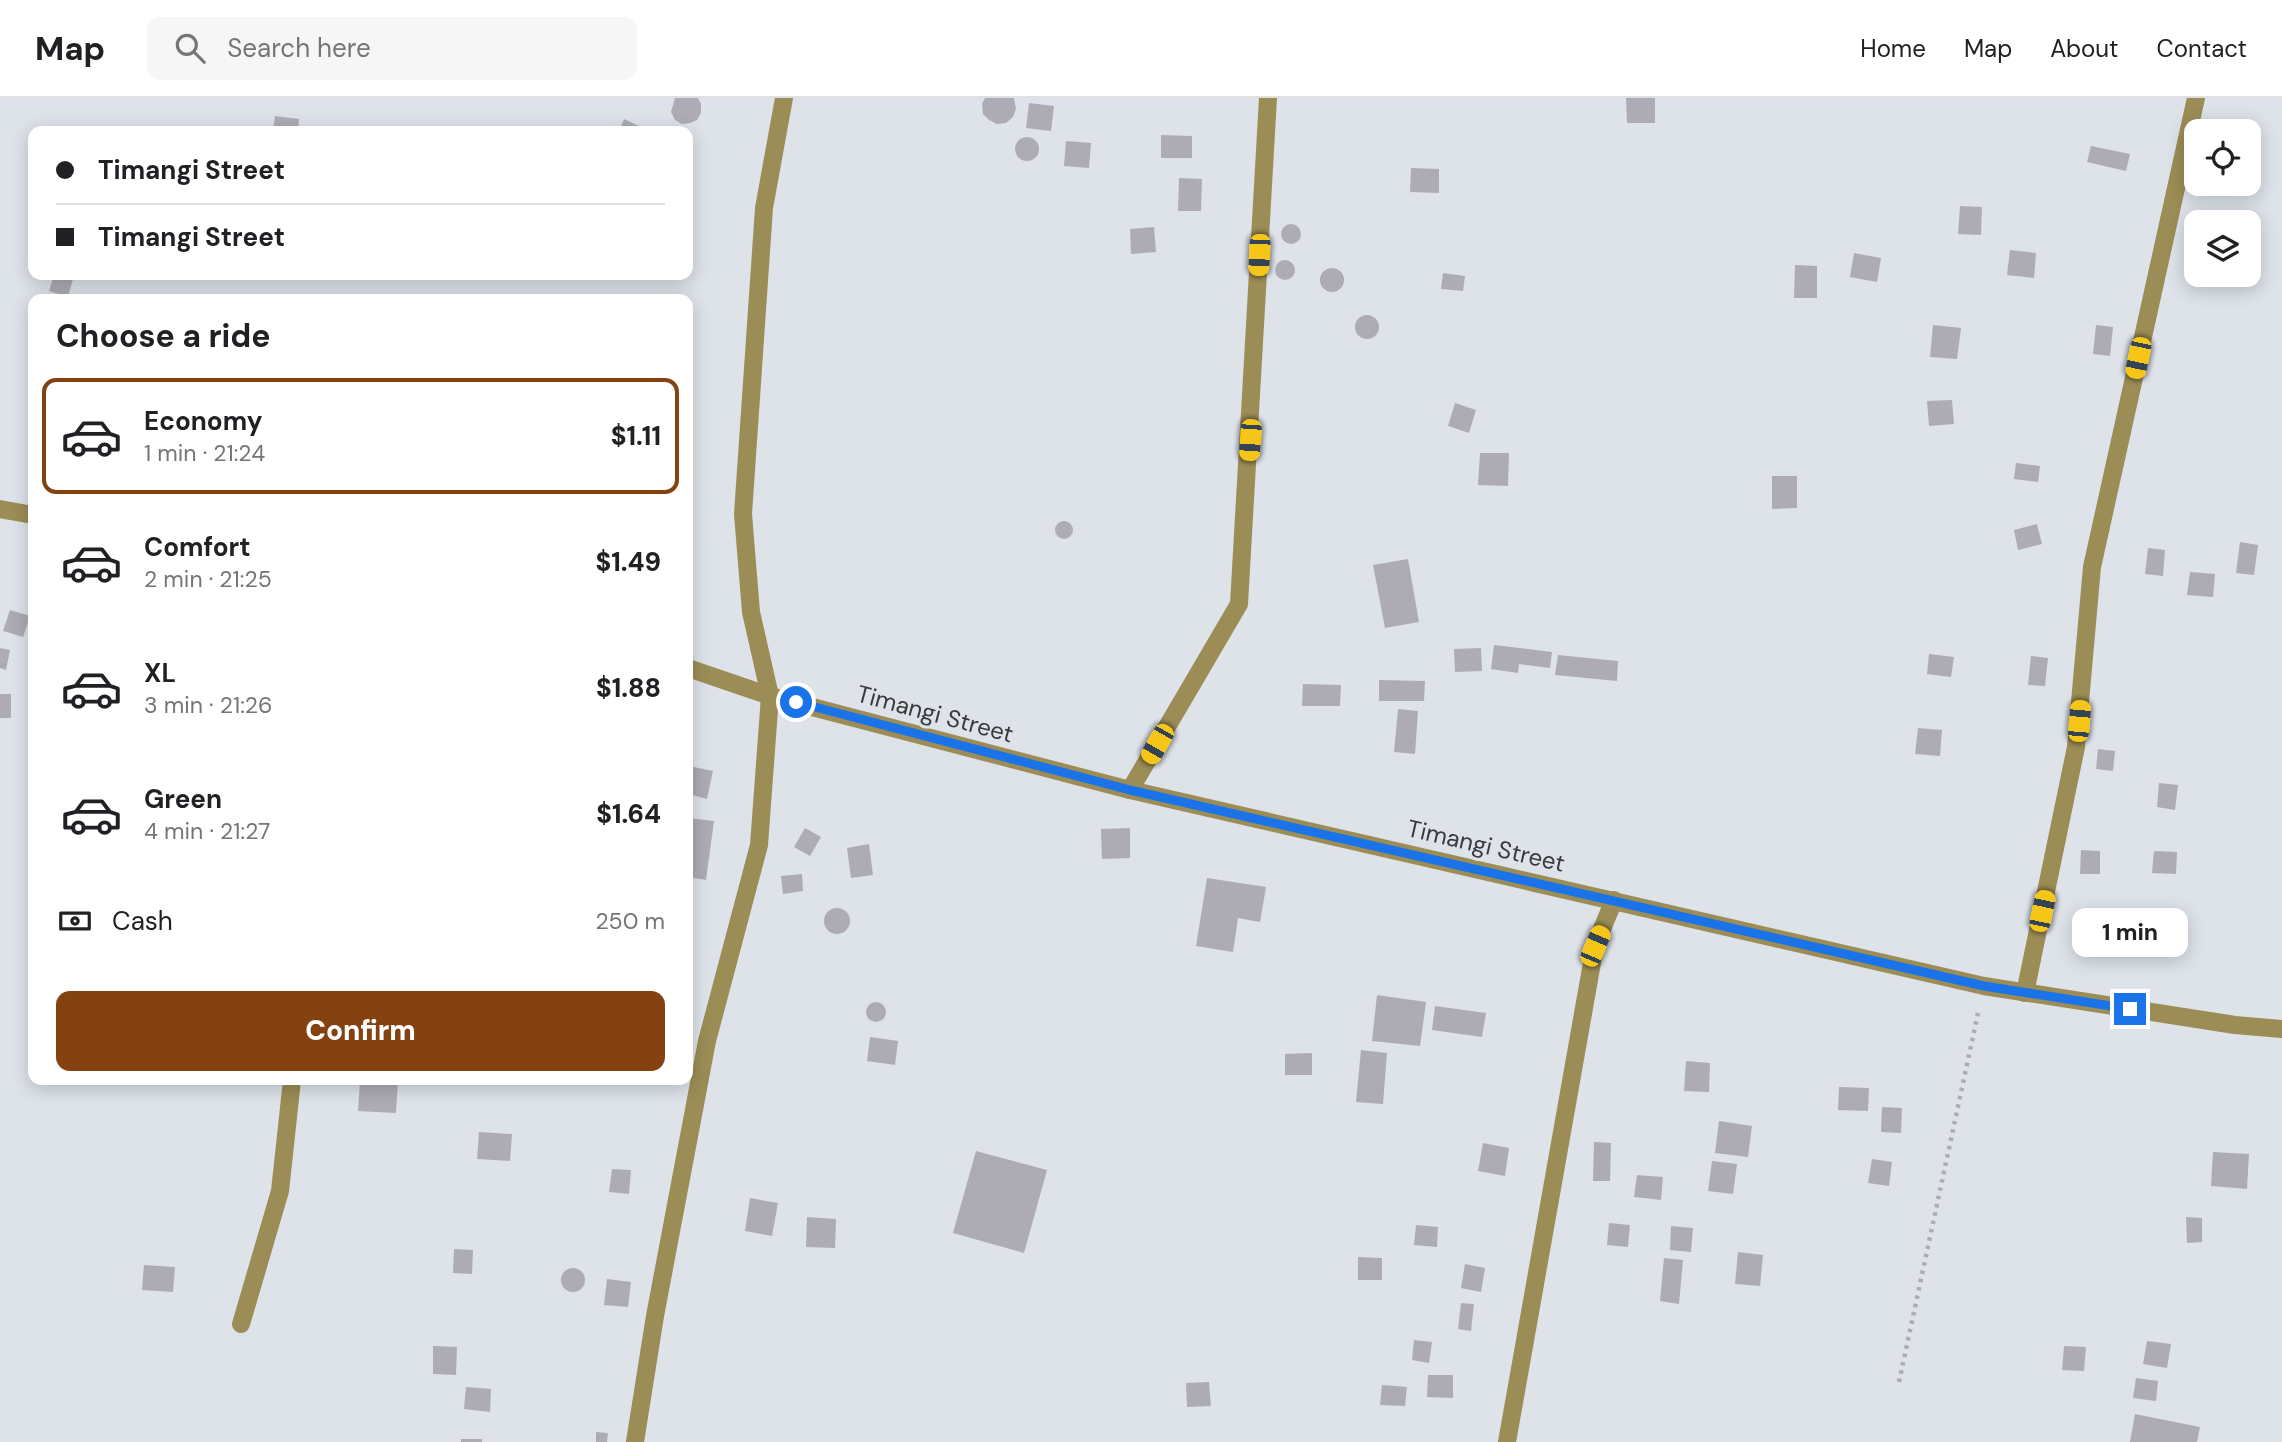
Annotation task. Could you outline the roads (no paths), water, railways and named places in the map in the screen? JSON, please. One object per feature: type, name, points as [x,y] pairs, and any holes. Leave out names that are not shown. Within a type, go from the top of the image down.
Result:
[{"type":"street","points":[[635,1442],[655,1315],[707,1041],[759,845],[770,696],[751,612],[743,514],[764,208],[784,98]]},
{"type":"street","points":[[1130,790],[1239,604],[1268,98]]},
{"type":"street","points":[[2025,993],[2076,747],[2092,567],[2196,98]]},
{"type":"street","points":[[0,509],[28,514]]},
{"type":"street","name":"Timangi Street","points":[[693,670],[770,696],[1130,790],[1984,986],[2235,1025],[2282,1029]]},
{"type":"street","points":[[1507,1442],[1595,946],[1614,900]]},
{"type":"street","points":[[241,1324],[280,1191],[291,1085]]}]
